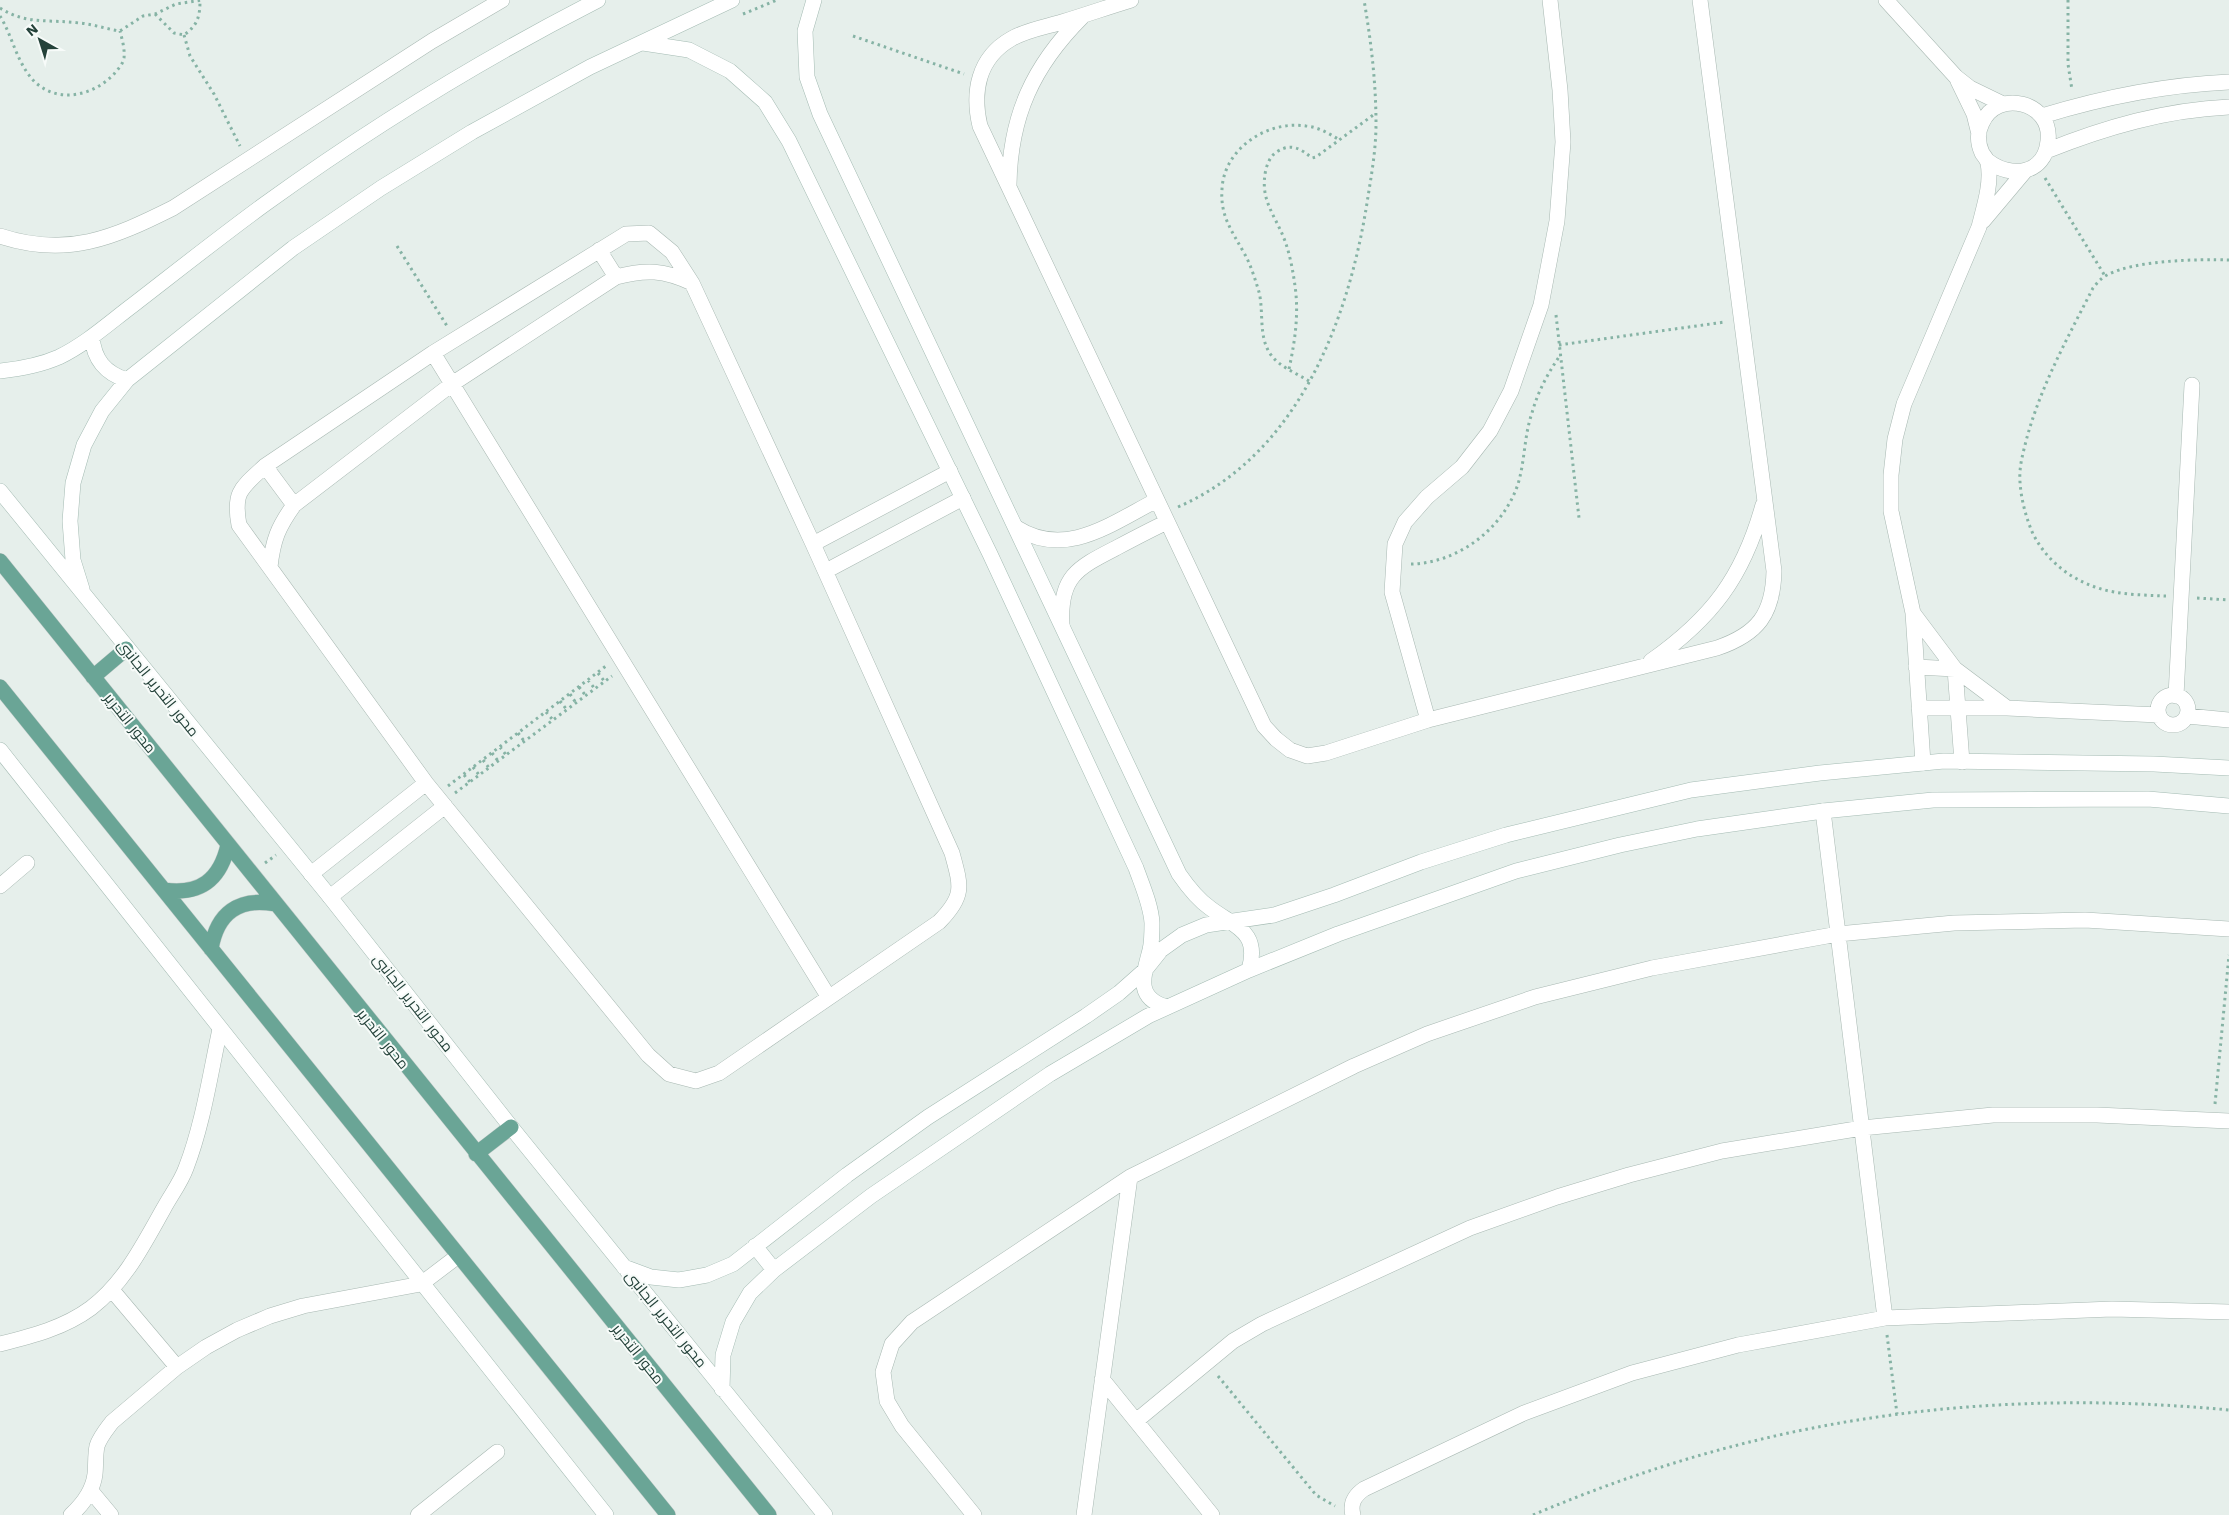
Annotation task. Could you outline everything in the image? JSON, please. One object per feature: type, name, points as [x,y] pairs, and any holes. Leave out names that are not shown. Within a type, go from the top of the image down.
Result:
[{"type":"main road","name":"محور التحرير","points":[[0,561],[476,1154],[769,1515]]},
{"type":"main road","points":[[93,677],[126,649]]},
{"type":"main road","points":[[0,687],[668,1515]]},
{"type":"main road","points":[[164,890],[179,892],[193,890],[207,883],[218,872],[225,859],[228,845]]},
{"type":"main road","points":[[211,949],[213,934],[220,921],[231,910],[244,904],[259,901],[275,904]]},
{"type":"main road","points":[[476,1154],[511,1127]]},
{"type":"street","points":[[0,236],[22,243],[58,246],[94,242],[128,231],[173,208],[432,41],[502,0]]},
{"type":"street","points":[[0,370],[20,369],[58,357],[92,337],[266,204],[356,142],[448,84],[560,19],[598,0]]},
{"type":"street","points":[[84,597],[73,560],[70,521],[73,483],[84,445],[98,419],[127,380],[293,248],[381,188],[472,132],[590,67],[732,0]]},
{"type":"street","points":[[814,0],[805,31],[807,77],[820,114],[1017,528],[1178,874],[1191,892],[1210,908],[1241,928],[1248,937],[1252,948],[1249,970]]},
{"type":"street","points":[[1132,0],[1010,39],[994,52],[983,68],[975,106],[980,126],[1009,189],[1264,726],[1276,740],[1290,750],[1307,756],[1326,753],[1428,720],[1643,667],[1737,641],[1754,629],[1766,612],[1773,592],[1774,571],[1700,0]]},
{"type":"street","points":[[1428,720],[1392,592],[1392,565],[1395,544],[1405,522],[1427,497],[1462,467],[1490,431],[1511,391],[1541,305],[1557,222],[1563,142],[1560,90],[1550,0]]},
{"type":"street","points":[[1886,0],[1956,77],[1970,88],[2003,104]]},
{"type":"street","points":[[1009,189],[1009,161],[1014,134],[1021,107],[1032,81],[1046,57],[1063,35],[1083,15]]},
{"type":"street","points":[[643,43],[689,50],[730,70],[765,102],[789,141],[963,498],[1136,868],[1146,896],[1152,922],[1151,948],[1142,980],[1144,989],[1154,1002],[1167,1006]]},
{"type":"street","points":[[1923,763],[1913,613],[1892,511],[1891,474],[1895,439],[1904,404],[1979,227],[1988,184],[1988,161],[1979,144],[1979,134],[1971,107],[1956,77]]},
{"type":"street","points":[[2042,116],[2075,106],[2154,88],[2229,82]]},
{"type":"street","points":[[1979,134],[1986,115],[2003,104],[2014,102],[2025,104],[2035,109],[2042,116],[2048,127],[2049,139],[2046,151]]},
{"type":"street","points":[[1979,227],[2046,151],[2086,135],[2167,113],[2229,107]]},
{"type":"street","points":[[1988,161],[2005,171],[2031,167]]},
{"type":"street","points":[[649,233],[672,252],[692,283],[826,571],[952,853],[960,881],[955,906],[939,922],[828,996],[719,1073],[696,1081],[669,1074],[648,1055],[426,782],[239,525],[235,506],[243,486],[265,466],[455,340],[626,234],[649,233]]},
{"type":"street","points":[[599,250],[616,277]]},
{"type":"street","points":[[270,567],[272,544],[278,530],[294,506],[452,384],[616,277],[635,272],[655,272],[674,275],[692,283]]},
{"type":"street","points":[[92,337],[93,349],[105,369],[115,376],[127,380]]},
{"type":"street","points":[[433,353],[828,996]]},
{"type":"street","points":[[2176,696],[2192,385]]},
{"type":"street","points":[[265,466],[294,506]]},
{"type":"street","points":[[813,544],[950,471]]},
{"type":"street","name":"محور التحرير الجانبى","points":[[0,492],[330,897],[511,1127],[825,1515]]},
{"type":"street","points":[[826,571],[963,498]]},
{"type":"street","points":[[1643,667],[1691,630],[1712,608],[1730,584],[1745,557],[1756,529],[1764,499]]},
{"type":"street","points":[[1017,528],[1040,539],[1066,540],[1100,530],[1157,500]]},
{"type":"street","points":[[1062,625],[1061,610],[1064,595],[1070,581],[1079,569],[1165,518]]},
{"type":"street","points":[[1913,613],[1955,669],[2007,708]]},
{"type":"street","points":[[1916,667],[1955,669]]},
{"type":"street","points":[[1955,669],[1962,762]]},
{"type":"street","points":[[2176,696],[2184,701],[2187,706],[2186,716],[2178,724],[2166,724],[2159,715],[2160,703],[2164,698],[2176,696]]},
{"type":"street","points":[[1919,708],[2007,708],[2159,715]]},
{"type":"street","points":[[2186,716],[2229,720]]},
{"type":"street","points":[[0,750],[421,1284],[606,1515]]},
{"type":"street","points":[[624,1267],[651,1277],[679,1280],[707,1276],[733,1264],[847,1175],[928,1117],[1086,1016],[1144,970],[1161,950],[1182,935],[1206,925],[1274,915],[1302,907],[1421,862],[1496,838],[1611,808],[1691,790],[1820,772],[1923,763],[2154,764],[2229,768]]},
{"type":"street","points":[[311,874],[426,782]]},
{"type":"street","points":[[722,1388],[723,1355],[733,1322],[750,1293],[774,1270],[871,1196],[1050,1074],[1167,1006],[1338,934],[1516,871],[1620,845],[1698,829],[1823,811],[1933,800],[2148,799],[2229,806]]},
{"type":"street","points":[[330,897],[441,801]]},
{"type":"street","points":[[1823,811],[1885,1318]]},
{"type":"street","points":[[0,886],[27,863]]},
{"type":"street","points":[[974,1515],[902,1426],[887,1401],[883,1372],[892,1344],[912,1322],[1130,1177],[1354,1066],[1427,1034],[1516,1003],[1652,968],[1838,934],[1954,923],[2085,920],[2229,929]]},
{"type":"street","points":[[0,1344],[39,1334],[66,1323],[90,1308],[112,1290],[134,1264],[186,1169],[204,1104],[220,1029]]},
{"type":"street","points":[[1136,1421],[1233,1341],[1289,1311],[1470,1228],[1539,1203],[1628,1175],[1722,1151],[1862,1128],[1993,1115],[2097,1115],[2229,1121]]},
{"type":"street","points":[[1084,1515],[1130,1177]]},
{"type":"street","points":[[756,1246],[774,1270]]},
{"type":"street","points":[[71,1515],[83,1504],[91,1491],[95,1476],[97,1447],[103,1434],[112,1422],[177,1367],[206,1347],[270,1316],[303,1306],[421,1284],[458,1256]]},
{"type":"street","points":[[112,1290],[177,1367]]},
{"type":"street","points":[[1352,1514],[1354,1499],[1364,1489],[1524,1413],[1623,1376],[1738,1345],[1885,1318],[2112,1309],[2213,1310],[2229,1312]]},
{"type":"street","points":[[1102,1379],[1212,1515]]},
{"type":"street","points":[[418,1515],[497,1452]]},
{"type":"street","points":[[91,1491],[111,1515]]},
{"type":"path","points":[[0,8],[18,16],[39,21],[76,22],[120,31],[143,16],[155,14],[176,4],[201,0],[200,17],[193,29],[184,35],[174,33],[155,14]]},
{"type":"path","points":[[1165,518],[1230,478],[1259,453],[1283,424],[1327,346],[1346,297],[1360,246],[1374,159],[1376,113],[1371,42],[1364,0]]},
{"type":"path","points":[[2068,0],[2068,64],[2075,106]]},
{"type":"path","points":[[0,16],[19,57],[35,82],[45,90],[74,95],[97,89],[119,69],[124,58],[120,31]]},
{"type":"path","points":[[184,35],[190,56],[214,94],[248,160]]},
{"type":"path","points":[[853,36],[979,80]]},
{"type":"path","points":[[1290,369],[1296,333],[1295,286],[1285,241],[1266,200],[1264,179],[1269,159],[1276,152],[1296,147],[1306,151],[1312,158],[1316,157],[1376,113]]},
{"type":"path","points":[[1308,381],[1271,354],[1265,343],[1259,294],[1244,252],[1229,226],[1224,212],[1222,189],[1226,172],[1233,157],[1244,144],[1258,134],[1273,128],[1290,125],[1307,126],[1323,130],[1338,139]]},
{"type":"path","points":[[2031,167],[2104,276]]},
{"type":"path","points":[[397,246],[455,340]]},
{"type":"path","points":[[2229,260],[2136,266],[2104,276],[2088,296],[2055,363],[2030,424],[2021,462],[2020,475],[2026,512],[2038,542],[2047,555],[2071,576],[2101,589],[2229,600]]},
{"type":"path","points":[[1556,308],[1579,518]]},
{"type":"path","points":[[1560,345],[1741,320]]},
{"type":"path","points":[[1392,565],[1419,564],[1445,558],[1469,546],[1495,523],[1506,509],[1518,485],[1531,413],[1539,391],[1561,354]]},
{"type":"path","points":[[441,801],[464,774],[473,767],[588,680],[598,673],[622,662]]},
{"type":"path","points":[[441,801],[470,782],[605,682],[622,662]]},
{"type":"path","points":[[598,673],[605,682]]},
{"type":"path","points":[[588,680],[595,689]]},
{"type":"path","points":[[579,687],[586,696]]},
{"type":"path","points":[[570,694],[576,703]]},
{"type":"path","points":[[560,701],[567,710]]},
{"type":"path","points":[[546,712],[553,720]]},
{"type":"path","points":[[518,733],[524,741]]},
{"type":"path","points":[[500,747],[506,755]]},
{"type":"path","points":[[492,753],[498,761]]},
{"type":"path","points":[[483,760],[489,768]]},
{"type":"path","points":[[473,767],[479,775]]},
{"type":"path","points":[[464,774],[470,782]]},
{"type":"path","points":[[2214,1119],[2229,955]]},
{"type":"path","points":[[1885,1318],[1896,1414]]},
{"type":"path","points":[[1208,1362],[1316,1495],[1327,1503],[1352,1514]]},
{"type":"path","points":[[1533,1515],[1626,1478],[1685,1459],[1804,1429],[1896,1414],[1987,1405],[2048,1402],[2171,1405],[2229,1410]]}]
